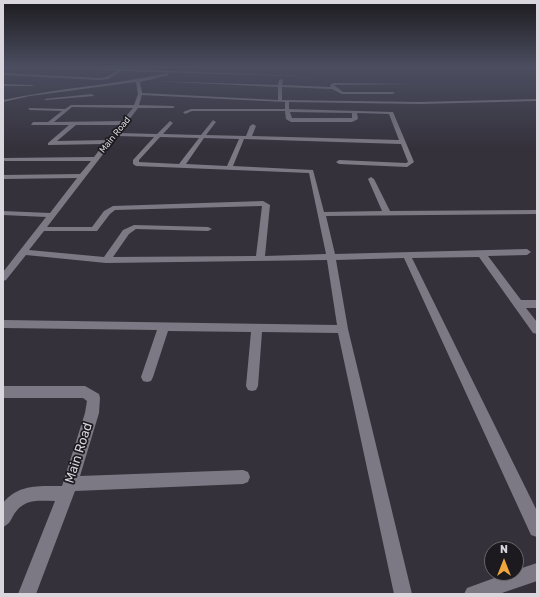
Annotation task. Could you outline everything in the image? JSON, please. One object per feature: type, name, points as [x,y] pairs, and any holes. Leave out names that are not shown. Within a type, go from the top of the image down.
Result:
[{"type":"street","points":[[3,101],[32,95]]},
{"type":"street","points":[[3,96],[27,100],[92,95]]},
{"type":"street","name":"Main Road","points":[[3,278],[136,107],[140,95]]},
{"type":"street","points":[[157,95],[280,101],[433,103],[537,100]]},
{"type":"street","points":[[280,95],[280,101]]},
{"type":"street","points":[[287,101],[289,119],[294,120],[354,120],[356,118],[354,112]]},
{"type":"street","points":[[339,162],[410,164],[411,162],[385,102]]},
{"type":"street","points":[[49,124],[65,110],[73,106],[173,108]]},
{"type":"street","points":[[30,110],[65,110]]},
{"type":"street","points":[[186,113],[191,110],[287,110],[391,113]]},
{"type":"street","points":[[33,124],[124,122]]},
{"type":"street","points":[[181,166],[213,122]]},
{"type":"street","points":[[75,123],[50,145],[108,142]]},
{"type":"street","points":[[170,124],[136,160],[136,164],[311,171],[314,177],[331,258],[343,329],[403,594]]},
{"type":"street","points":[[229,168],[253,126]]},
{"type":"street","points":[[114,134],[402,142]]},
{"type":"street","points":[[5,159],[95,159]]},
{"type":"street","points":[[3,177],[83,176]]},
{"type":"street","points":[[371,179],[387,213]]},
{"type":"street","points":[[42,229],[94,228],[98,225],[107,212],[113,208],[263,203],[266,205],[266,209],[260,257]]},
{"type":"street","points":[[321,214],[537,212]]},
{"type":"street","points":[[3,213],[53,215]]},
{"type":"street","points":[[106,260],[126,232],[134,227],[208,229]]},
{"type":"street","points":[[24,252],[106,260],[179,260],[260,257],[331,258],[527,252]]},
{"type":"street","points":[[482,254],[537,330]]},
{"type":"street","points":[[407,256],[537,528]]},
{"type":"street","points":[[519,304],[537,304]]},
{"type":"street","points":[[3,324],[343,329]]},
{"type":"street","points":[[147,377],[164,326]]},
{"type":"street","points":[[252,386],[257,328]]},
{"type":"street","name":"Main Road","points":[[3,392],[85,392],[94,398],[92,413],[68,489],[27,594]]},
{"type":"street","points":[[3,519],[14,500],[23,493],[243,477]]},
{"type":"street","points":[[473,594],[537,572]]}]
